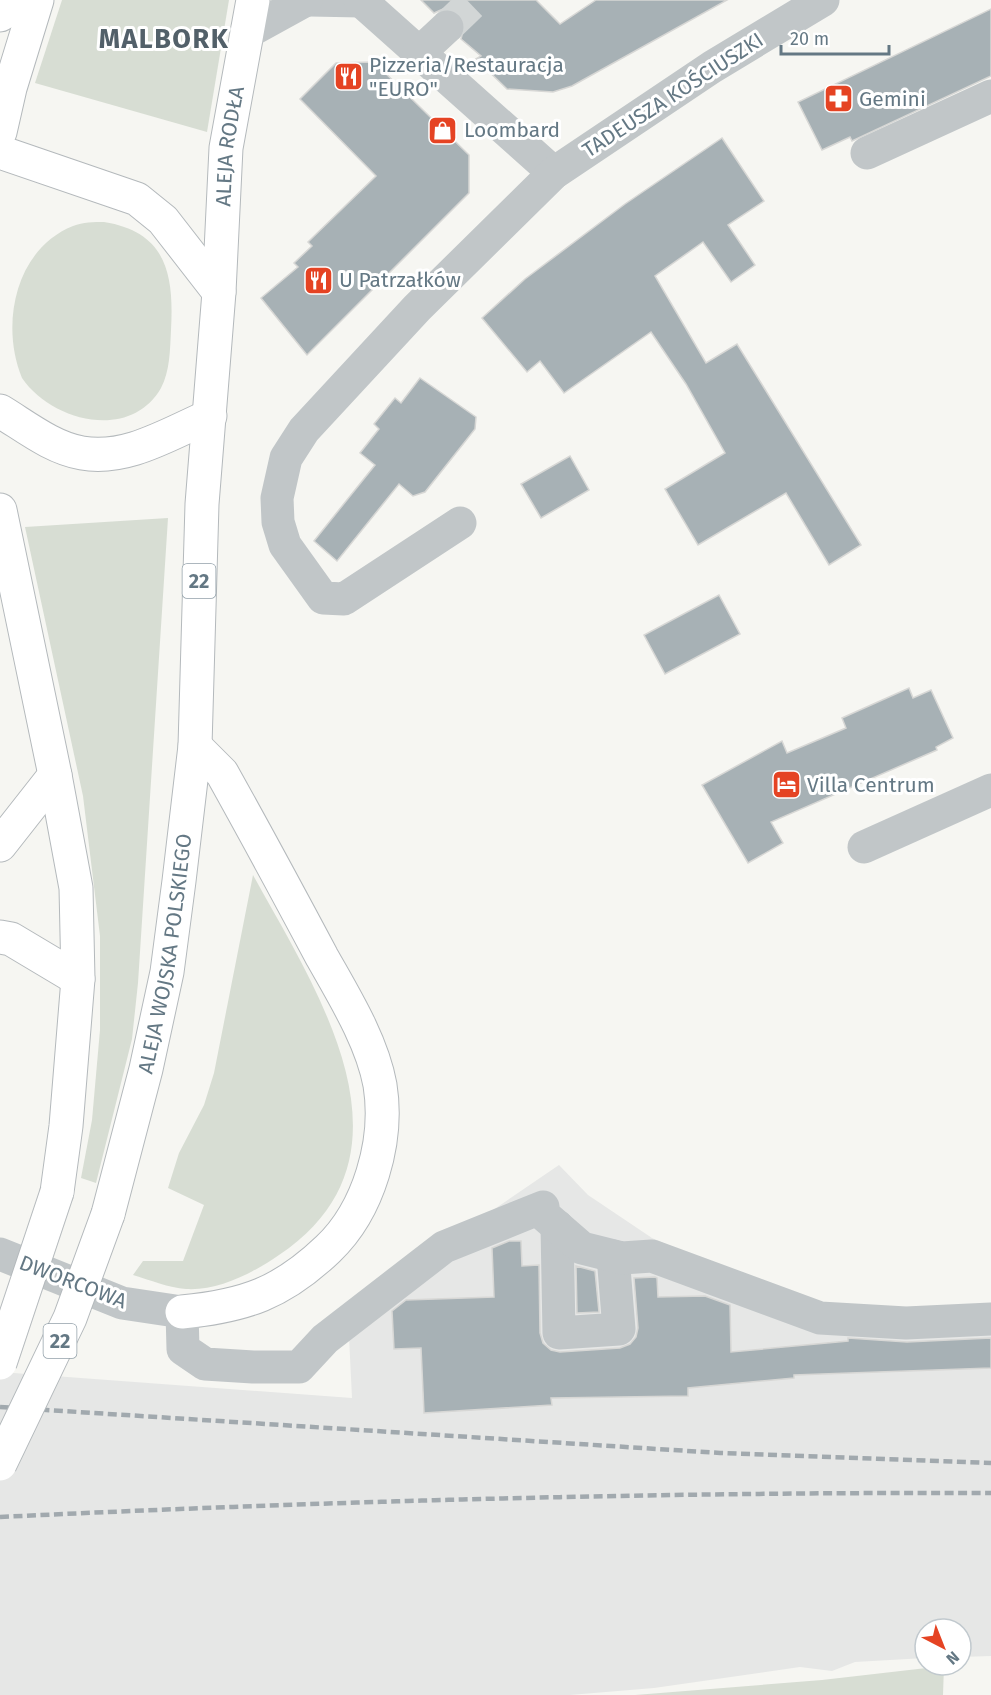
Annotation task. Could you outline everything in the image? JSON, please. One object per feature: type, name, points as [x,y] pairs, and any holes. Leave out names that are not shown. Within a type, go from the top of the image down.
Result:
[{"type":"main road","points":[[0,15],[26,0]]},
{"type":"main road","points":[[0,132],[9,88],[37,0]]},
{"type":"main road","name":"ALEJA RODŁA","points":[[219,292],[226,148],[253,0]]},
{"type":"main road","points":[[0,152],[137,199],[163,220],[219,292]]},
{"type":"main road","name":"22","points":[[210,416],[219,292]]},
{"type":"main road","points":[[0,411],[65,448],[82,453],[99,454],[114,454],[138,448],[210,416]]},
{"type":"main road","name":"ALEJA WOJSKA POLSKIEGO","points":[[0,1464],[70,1318],[108,1214],[146,1069],[167,972],[195,746],[201,513],[210,416]]},
{"type":"main road","name":"22","points":[[0,510],[76,888],[78,979],[66,1126],[57,1192],[0,1363]]},
{"type":"main road","points":[[182,1312],[222,1308],[262,1295],[302,1274],[338,1240],[356,1214],[372,1174],[382,1133],[380,1084],[372,1058],[346,1002],[222,773],[195,746]]},
{"type":"main road","points":[[0,845],[55,775]]},
{"type":"main road","points":[[0,937],[11,939],[78,979]]},
{"type":"street","points":[[246,33],[308,0],[361,0],[554,173]]},
{"type":"street","name":"TADEUSZA KOŚCIUSZKI","points":[[460,523],[344,599],[323,597],[285,545],[278,522],[277,498],[286,458],[304,430],[417,308],[554,173],[712,67],[823,0]]},
{"type":"street","points":[[419,53],[447,27]]},
{"type":"street","points":[[867,153],[991,96]]},
{"type":"street","points":[[864,847],[991,790]]},
{"type":"street","points":[[182,1312],[183,1349],[205,1364],[253,1367],[299,1366],[325,1339],[444,1247],[543,1207],[544,1215],[582,1248],[622,1258],[652,1256],[820,1318],[906,1323],[991,1319]]},
{"type":"street","points":[[557,1226],[559,1333],[619,1329],[613,1256]]},
{"type":"street","name":"DWORCOWA","points":[[0,1254],[122,1304],[182,1312]]},
{"type":"shaded area","points":[[62,0],[229,0],[207,132],[35,83]]},
{"type":"shaded area","points":[[104,222],[125,227],[141,235],[154,246],[168,274],[172,310],[169,360],[161,388],[147,405],[130,415],[111,420],[91,419],[71,414],[35,393],[22,378],[15,357],[13,335],[13,313],[18,291],[26,270],[37,252],[53,237],[73,226]]},
{"type":"shaded area","points":[[168,518],[138,983],[132,1039],[96,1183],[81,1178],[92,1120],[100,1030],[100,936],[83,796],[25,527]]},
{"type":"shaded area","points":[[253,875],[305,969],[328,1019],[346,1071],[353,1121],[347,1170],[323,1215],[279,1255],[247,1274],[223,1284],[198,1289],[173,1287],[133,1275],[143,1261],[183,1261],[204,1205],[168,1188],[179,1153],[204,1105],[214,1073]]},
{"type":"shaded area","points":[[559,1165],[588,1195],[652,1238],[709,1263],[804,1299],[839,1306],[991,1311],[991,1656],[973,1657],[973,1617],[913,1617],[913,1659],[855,1662],[832,1671],[800,1667],[654,1688],[570,1695],[0,1695],[0,1372],[352,1398],[348,1316],[386,1283]]},
{"type":"shaded area","points":[[913,1670],[913,1677],[944,1677],[943,1695],[635,1695],[822,1680]]},
{"type":"building","points":[[421,0],[536,0],[560,24],[596,0],[727,0],[572,86],[553,92],[507,89],[476,59],[481,56],[461,39],[465,23],[460,14],[453,9],[443,9],[434,13]]},
{"type":"building","points":[[991,9],[991,76],[852,141],[850,137],[822,150],[798,102]]},
{"type":"building","points":[[374,62],[469,155],[469,193],[307,355],[261,298],[298,267],[294,263],[312,246],[308,242],[376,176],[300,99],[336,63]]},
{"type":"building","points":[[722,138],[764,201],[728,225],[755,265],[731,282],[703,242],[655,276],[706,363],[737,344],[861,545],[829,565],[786,493],[698,545],[665,489],[725,453],[686,384],[651,332],[564,393],[540,361],[527,372],[482,318],[525,279],[625,204]]},
{"type":"building","points":[[420,378],[476,417],[475,429],[425,492],[413,496],[399,484],[337,561],[314,541],[375,465],[360,453],[379,429],[374,424],[395,398],[401,403]]},
{"type":"building","points":[[570,456],[589,490],[541,518],[521,484]]},
{"type":"building","points":[[719,595],[740,634],[665,674],[644,635]]},
{"type":"building","points":[[909,688],[913,698],[931,690],[953,738],[936,747],[937,750],[771,822],[783,843],[748,863],[702,785],[782,741],[787,753],[846,728],[842,718]]},
{"type":"building","points":[[509,1241],[521,1241],[522,1266],[539,1265],[540,1333],[543,1343],[551,1350],[560,1352],[620,1348],[630,1344],[636,1337],[638,1328],[634,1278],[655,1277],[657,1278],[658,1297],[705,1296],[730,1305],[731,1352],[848,1341],[848,1338],[907,1342],[991,1338],[991,1368],[794,1375],[794,1378],[688,1388],[688,1396],[551,1398],[552,1405],[424,1413],[421,1348],[394,1349],[392,1311],[406,1300],[494,1297],[492,1248]]},
{"type":"building","points":[[576,1266],[595,1271],[599,1312],[577,1313]]},
{"type":"tunnel","points":[[447,27],[475,0]]},
{"type":"railway","points":[[0,1407],[720,1453],[991,1463]]},
{"type":"railway","points":[[0,1517],[248,1506],[496,1499],[743,1494],[991,1493]]},
{"type":"place","name":"Pizzeria/Restauracja \"EURO\"","points":[[348,77]]},
{"type":"place","name":"Gemini","points":[[838,99]]},
{"type":"place","name":"Loombard","points":[[443,130]]},
{"type":"place","name":"U Patrzałków","points":[[318,280]]},
{"type":"place","name":"Villa Centrum","points":[[786,785]]},
{"type":"district","name":"MALBORK","points":[[164,39]]}]
